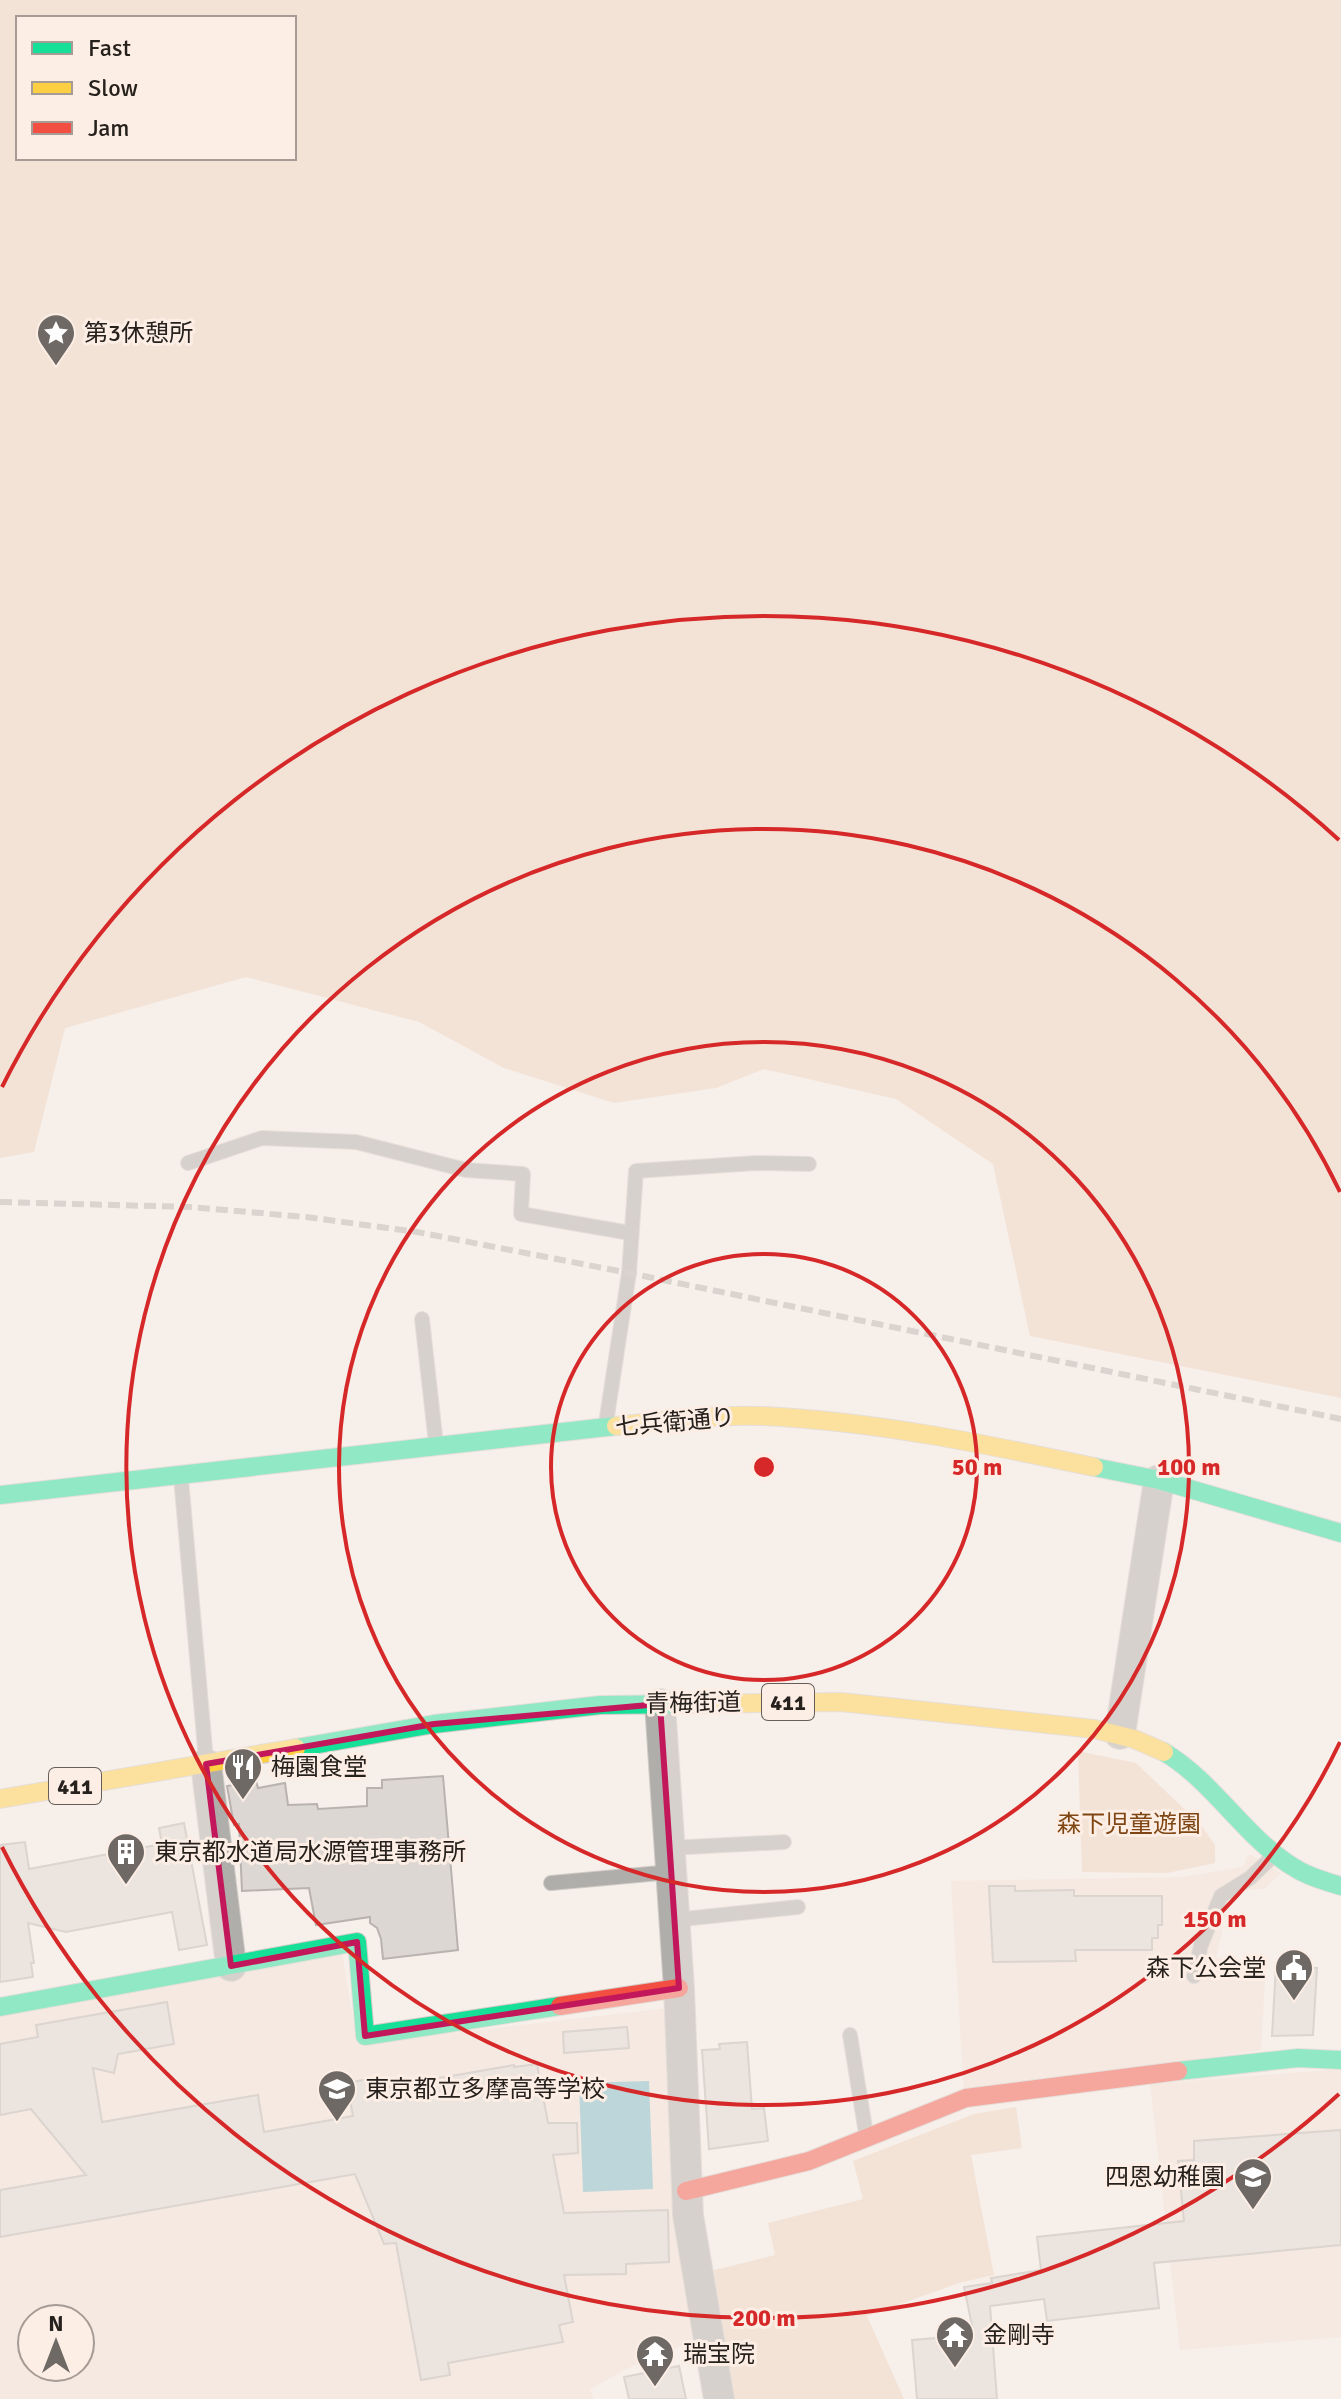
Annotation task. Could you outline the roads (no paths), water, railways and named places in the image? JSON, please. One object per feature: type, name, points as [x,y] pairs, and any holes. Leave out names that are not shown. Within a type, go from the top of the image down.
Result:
[{"type":"main road","name":"七兵衛通り","points":[[0,1495],[436,1444],[708,1416],[763,1416],[869,1427],[999,1447],[1159,1480],[1341,1533]]},
{"type":"main road","name":"青梅街道","points":[[0,1799],[434,1724],[600,1705],[841,1702],[1120,1734],[1168,1755],[1193,1774],[1276,1854],[1313,1877],[1341,1886]]},
{"type":"main road","points":[[0,2007],[357,1942],[365,2036],[679,1988]]},
{"type":"main road","points":[[686,2191],[809,2161],[966,2098],[1259,2061],[1298,2058],[1341,2060]]},
{"type":"street","points":[[1120,1734],[1159,1480]]},
{"type":"street","points":[[660,1704],[679,1988],[688,2215],[719,2399]]},
{"type":"street","points":[[206,1764],[231,1966]]},
{"type":"lane","points":[[188,1163],[262,1138],[356,1142],[466,1170],[523,1174],[521,1214],[630,1233]]},
{"type":"lane","points":[[605,1427],[629,1273],[636,1171],[756,1163],[809,1164]]},
{"type":"lane","points":[[422,1319],[436,1444]]},
{"type":"lane","points":[[181,1473],[206,1764]]},
{"type":"lane","points":[[551,1883],[784,1842]]},
{"type":"lane","points":[[1194,1976],[1201,1945],[1221,1896],[1250,1878],[1276,1854]]},
{"type":"lane","points":[[674,1920],[798,1907]]},
{"type":"lane","points":[[850,2035],[866,2139]]},
{"type":"water","points":[[649,2081],[653,2189],[583,2192],[579,2083]]},
{"type":"railway","points":[[0,1202],[190,1207],[306,1217],[417,1232],[1341,1419]]},
{"type":"place","name":"第3休憩所","points":[[56,367]]},
{"type":"place","name":"梅園食堂","points":[[243,1801]]},
{"type":"place","name":"東京都水道局水源管理事務所","points":[[126,1886]]},
{"type":"place","name":"森下公会堂","points":[[1294,2002]]},
{"type":"place","name":"東京都立多摩高等学校","points":[[337,2123]]},
{"type":"place","name":"四恩幼稚園","points":[[1253,2211]]},
{"type":"place","name":"金剛寺","points":[[955,2369]]},
{"type":"place","name":"瑞宝院","points":[[655,2388]]},
{"type":"park label","name":"森下児童遊園","points":[[1129,1824]]}]
